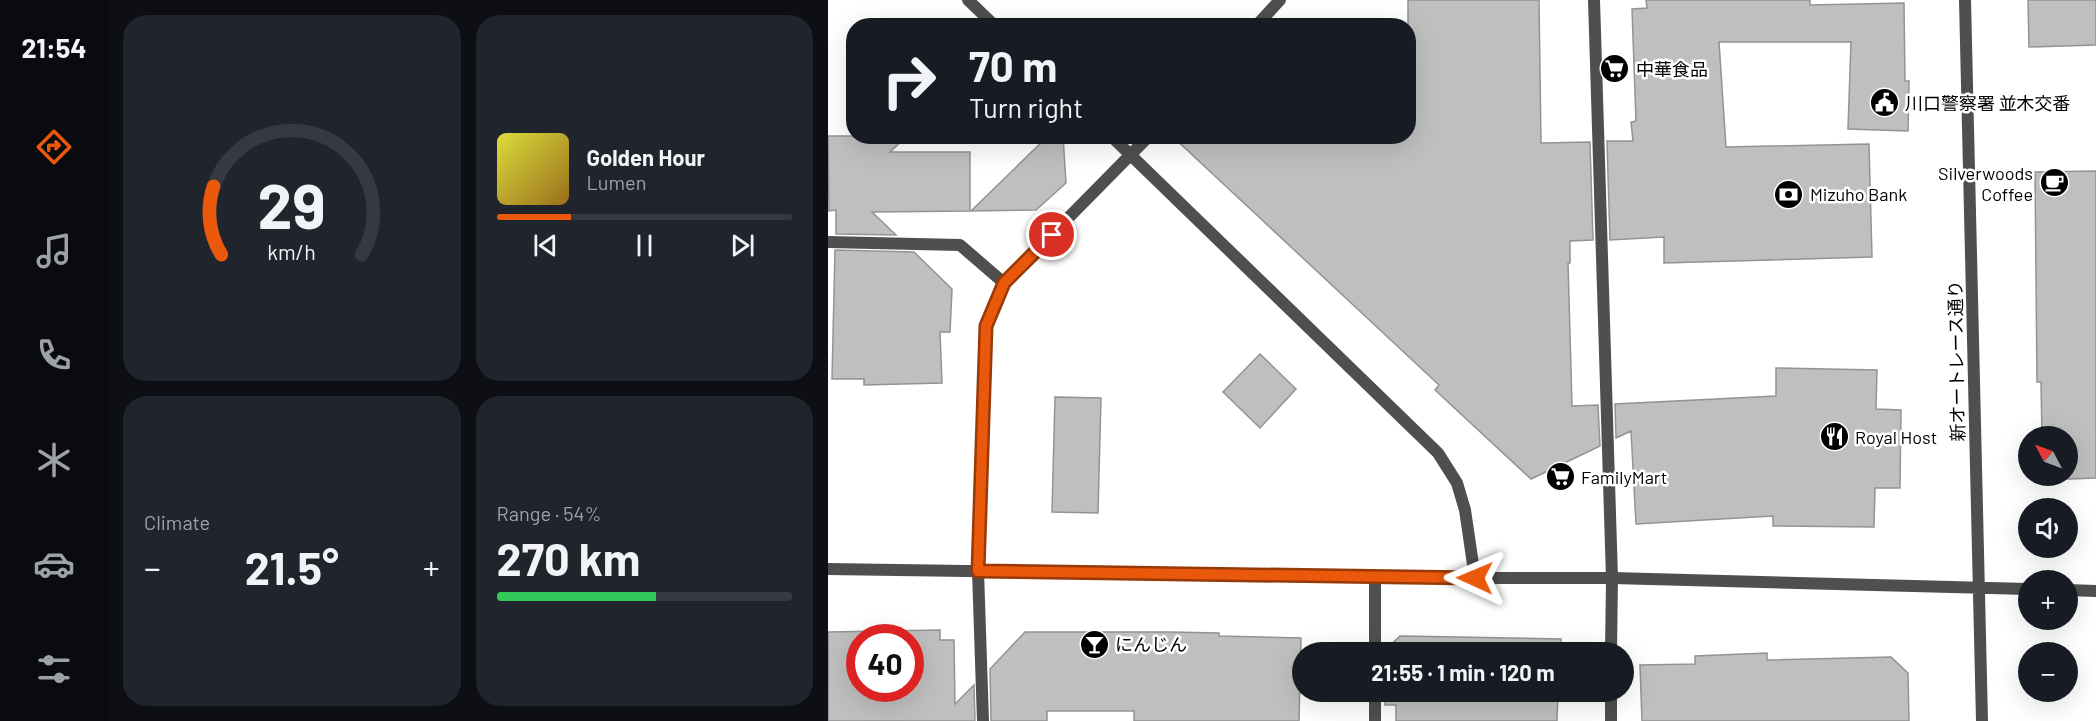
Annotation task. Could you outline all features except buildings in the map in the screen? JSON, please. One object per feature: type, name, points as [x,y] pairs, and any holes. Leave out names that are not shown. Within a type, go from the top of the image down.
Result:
[{"type":"street","points":[[968,0],[986,18]]},
{"type":"street","points":[[1263,18],[1280,0]]},
{"type":"street","points":[[1594,0],[1612,578],[1611,642]]},
{"type":"street","name":"新オートレース通り","points":[[1965,0],[1982,721]]},
{"type":"street","points":[[1119,144],[1438,453],[1457,483],[1465,510],[1475,578]]},
{"type":"street","points":[[983,721],[978,571],[986,326],[1004,283],[1141,144]]},
{"type":"street","points":[[828,242],[960,245],[1004,283]]},
{"type":"street","points":[[828,569],[1612,578],[2018,589]]},
{"type":"street","points":[[1375,577],[1375,642]]},
{"type":"street","points":[[2078,590],[2096,591]]},
{"type":"street","points":[[1375,702],[1375,721]]},
{"type":"street","points":[[1611,702],[1611,721]]},
{"type":"place","name":"中華食品","points":[[1615,69]]},
{"type":"place","name":"川口警察署 並木交番","points":[[1884,103]]},
{"type":"place","name":"Silverwoods Coffee","points":[[2054,183]]},
{"type":"place","name":"Mizuho Bank","points":[[1789,194]]},
{"type":"place","name":"Royal Host","points":[[1834,437]]},
{"type":"place","name":"FamilyMart","points":[[1560,477]]},
{"type":"place","name":"にんじん","points":[[1094,644]]},
{"type":"route","points":[[1052,235],[1004,283],[986,326],[978,571],[1475,578]]}]
